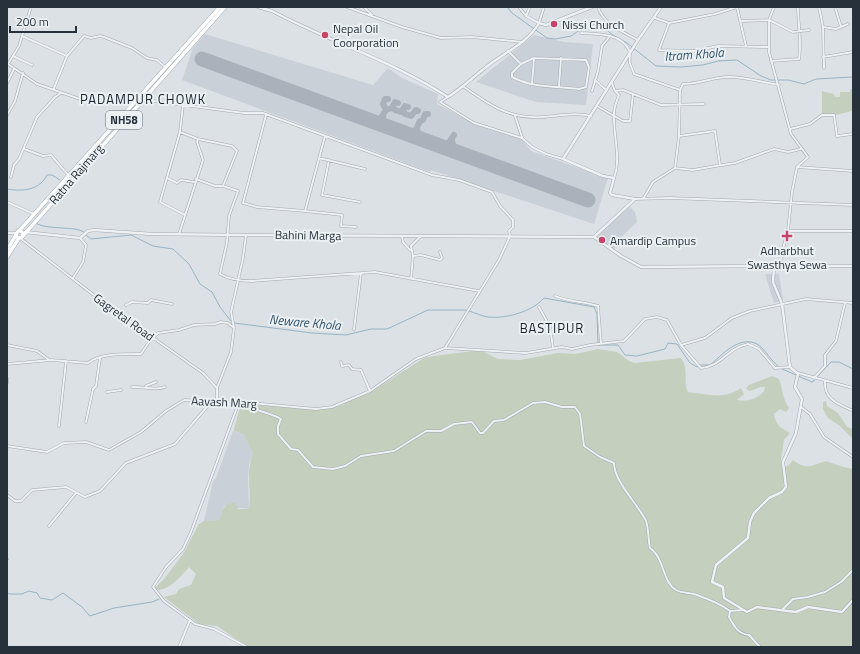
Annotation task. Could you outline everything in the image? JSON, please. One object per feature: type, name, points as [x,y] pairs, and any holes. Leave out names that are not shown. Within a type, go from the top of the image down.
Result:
[{"type":"main road","name":"Ratna Rajmarg","points":[[7,257],[18,235],[24,233],[220,7]]},
{"type":"main road","name":"Ratna Rajmarg","points":[[7,250],[34,214],[225,7]]},
{"type":"street","points":[[31,7],[22,36],[13,56],[8,63],[14,69],[23,73],[37,84],[54,88],[61,93],[86,100],[106,101],[141,99],[244,113],[266,114],[432,175],[459,180],[492,192],[500,206],[513,220],[513,227],[509,230],[510,236],[499,260],[445,348],[519,353],[562,347],[572,349],[601,343],[624,341],[645,319],[657,317],[667,320],[681,345],[701,368],[715,365],[728,353],[748,344],[760,349],[775,368],[790,367],[797,372],[814,378],[853,388]]},
{"type":"street","points":[[259,7],[272,11],[392,66],[448,97]]},
{"type":"street","points":[[346,7],[402,27],[441,38],[472,37],[522,42]]},
{"type":"street","points":[[364,7],[373,16]]},
{"type":"street","points":[[519,7],[526,16],[546,25],[592,7]]},
{"type":"street","points":[[526,16],[530,7]]},
{"type":"street","points":[[544,7],[539,23],[532,33],[522,42],[484,68],[464,87],[440,102],[474,123],[522,138],[532,147],[546,154],[563,159],[603,176],[614,178]]},
{"type":"street","points":[[598,7],[600,14],[609,24],[638,40]]},
{"type":"street","points":[[563,159],[607,91],[630,52],[662,7]]},
{"type":"street","points":[[654,18],[669,23],[715,14],[737,7],[746,46]]},
{"type":"street","points":[[774,7],[769,20],[768,47],[774,75],[779,86],[785,116],[791,134],[808,157],[797,167],[788,231],[781,255],[782,266]]},
{"type":"street","points":[[771,61],[799,59],[801,39],[798,32],[798,7]]},
{"type":"street","points":[[819,7],[823,27],[824,68]]},
{"type":"street","points":[[835,7],[841,27]]},
{"type":"street","points":[[741,21],[769,20],[793,32],[809,30]]},
{"type":"street","points":[[669,23],[659,50],[694,51],[718,46],[768,47]]},
{"type":"street","points":[[823,27],[836,29],[848,24]]},
{"type":"street","points":[[580,33],[601,34],[618,40],[628,48],[630,52],[630,64],[634,74],[680,90]]},
{"type":"street","points":[[22,36],[68,56]]},
{"type":"street","points":[[54,88],[68,56],[84,36],[91,38],[100,36],[132,48],[147,58],[157,60],[166,68]]},
{"type":"street","points":[[592,91],[602,46],[610,36]]},
{"type":"street","points":[[508,51],[521,64]]},
{"type":"street","points":[[823,57],[853,52]]},
{"type":"street","points":[[13,56],[32,65]]},
{"type":"street","points":[[532,84],[534,58]]},
{"type":"street","points":[[534,58],[586,60],[589,67],[586,87],[580,89],[520,82],[512,77],[512,73],[521,64],[534,58]]},
{"type":"street","points":[[559,86],[561,58]]},
{"type":"street","points":[[7,83],[14,69]]},
{"type":"street","points":[[7,115],[14,101],[23,73]]},
{"type":"street","points":[[675,168],[679,136],[680,90],[683,84],[697,84],[727,77],[744,79],[752,78],[779,86]]},
{"type":"street","points":[[595,80],[607,91]]},
{"type":"street","points":[[612,83],[615,91],[619,95],[614,116],[617,170],[610,193],[612,195],[635,199],[670,198],[853,205]]},
{"type":"street","points":[[464,87],[491,106],[515,116],[540,117],[580,113],[591,116]]},
{"type":"street","points":[[615,91],[623,90],[661,105],[704,104]]},
{"type":"street","points":[[11,177],[14,165],[24,149],[37,116],[55,97],[61,93]]},
{"type":"street","points":[[597,106],[623,121],[630,121],[634,94]]},
{"type":"street","points":[[183,105],[180,132],[160,202],[184,215]]},
{"type":"street","points":[[266,114],[243,203],[257,207],[342,215],[341,226],[356,227]]},
{"type":"street","points":[[790,129],[810,124],[822,115],[834,115],[836,136],[853,134]]},
{"type":"street","points":[[515,116],[522,138]]},
{"type":"street","points":[[679,136],[715,131],[720,166]]},
{"type":"street","points":[[180,132],[198,139],[232,146],[236,149],[236,156],[223,186]]},
{"type":"street","points":[[305,211],[325,136]]},
{"type":"street","points":[[179,234],[194,182],[203,160],[197,142],[198,139]]},
{"type":"street","points":[[24,149],[43,156],[51,155],[69,176]]},
{"type":"street","points":[[642,199],[653,182],[675,168],[693,170],[720,166],[749,159],[774,149],[788,152],[801,149]]},
{"type":"street","points":[[319,158],[366,169]]},
{"type":"street","points":[[329,160],[322,195],[360,202]]},
{"type":"street","points":[[797,167],[853,171]]},
{"type":"street","points":[[167,178],[177,183],[181,180],[194,182]]},
{"type":"street","points":[[196,179],[215,186],[223,186],[238,191],[230,216],[220,274],[228,278],[239,280],[294,279],[375,272],[479,291]]},
{"type":"street","points":[[635,199],[594,237],[621,256],[641,267],[853,266]]},
{"type":"street","points":[[7,202],[34,214]]},
{"type":"street","name":"Bahini Marga","points":[[81,237],[94,230],[179,234],[246,235],[594,237]]},
{"type":"street","points":[[788,231],[853,231]]},
{"type":"street","points":[[7,233],[18,235]]},
{"type":"street","points":[[24,233],[81,237],[86,245],[82,262],[73,278]]},
{"type":"street","name":"Gagretal Road","points":[[18,235],[153,338],[200,371],[217,388]]},
{"type":"street","points":[[217,401],[217,388],[230,358],[234,328],[231,312],[239,280],[246,235]]},
{"type":"street","points":[[402,236],[404,244],[411,250],[414,256],[411,279]]},
{"type":"street","points":[[411,250],[412,245],[420,236]]},
{"type":"street","points":[[414,256],[421,255],[440,260],[442,258],[440,252]]},
{"type":"street","points":[[774,266],[774,283],[778,290],[782,304],[790,367]]},
{"type":"street","points":[[354,329],[361,273]]},
{"type":"street","points":[[555,296],[584,301],[598,306],[601,343]]},
{"type":"street","points":[[681,345],[705,338],[732,318],[750,311],[806,299],[853,303]]},
{"type":"street","points":[[126,305],[132,302],[148,303],[151,300],[172,304]]},
{"type":"street","points":[[814,378],[825,366],[825,355],[836,341],[845,303]]},
{"type":"street","points":[[539,307],[550,327],[553,348]]},
{"type":"street","points":[[7,364],[50,360],[88,363],[94,358],[122,354],[141,354],[158,333],[179,330],[194,325],[224,322],[234,328]]},
{"type":"street","points":[[7,344],[37,350],[50,360]]},
{"type":"street","name":"Aavash Marg","points":[[7,446],[47,452],[64,443],[86,442],[109,450],[141,432],[179,402],[189,400],[316,408],[341,404],[370,391],[416,359],[445,348]]},
{"type":"street","points":[[86,422],[93,389],[96,386],[100,371],[100,358]]},
{"type":"street","points":[[59,426],[66,361]]},
{"type":"street","points":[[341,362],[342,366],[349,365],[352,369],[361,370],[370,391]]},
{"type":"street","points":[[797,372],[798,377],[794,386],[802,398],[802,407],[795,435],[783,462],[787,483],[785,490],[769,498],[754,513],[750,522],[747,539],[715,567],[713,582],[722,586],[724,597],[748,612],[758,606],[798,612],[808,607],[842,612],[853,600]]},
{"type":"street","points":[[7,378],[7,383]]},
{"type":"street","points":[[825,381],[824,388],[829,398],[853,411]]},
{"type":"street","points":[[132,387],[145,386],[156,382]]},
{"type":"street","points":[[145,386],[158,389],[164,387]]},
{"type":"street","points":[[107,392],[121,390]]},
{"type":"street","points":[[7,495],[15,501],[21,501],[32,490],[66,487],[84,497],[93,495],[103,488],[126,464],[175,444],[212,401]]},
{"type":"street","points":[[247,647],[226,634],[209,627],[198,626],[164,601],[153,586],[166,567],[183,549],[191,532],[239,402],[256,410],[269,412],[281,419],[278,426],[278,434],[290,448],[298,450],[313,468],[333,469],[345,466],[362,456],[394,451],[426,431],[441,431],[454,424],[472,422],[483,434],[494,421],[504,420],[533,403],[546,402],[562,407],[575,407],[580,414],[584,446],[600,458],[614,463],[614,468],[620,480],[646,522],[650,548],[655,553],[673,586],[679,591],[698,595],[723,605],[730,611],[743,610]]},
{"type":"street","points":[[802,407],[810,414],[824,437],[853,457]]},
{"type":"street","points":[[49,526],[76,492]]},
{"type":"street","points":[[782,610],[793,599],[808,597],[825,592],[841,582],[853,570]]},
{"type":"street","points":[[730,611],[729,617],[736,630],[743,635],[749,635],[760,647]]},
{"type":"street","points":[[179,647],[190,620]]},
{"type":"shaded area","points":[[205,34],[373,85],[388,68],[402,78],[438,94],[437,104],[478,126],[522,139],[531,151],[608,178],[594,224],[431,170],[430,172],[182,80],[193,48]]},
{"type":"shaded area","points":[[534,35],[564,42],[593,44],[586,105],[536,102],[476,82]]},
{"type":"shaded area","points":[[629,206],[635,212],[637,222],[620,238],[614,249],[596,237]]},
{"type":"shaded area","points":[[765,274],[779,274],[783,299],[780,301],[774,303]]},
{"type":"shaded area","points":[[233,431],[243,434],[253,453],[249,464],[248,478],[249,509],[224,506],[219,520],[204,521],[213,481],[216,478]]},
{"type":"green space","points":[[850,89],[853,90],[852,111],[836,115],[822,114],[822,91],[833,94],[836,97],[840,97],[840,92],[850,92]]},
{"type":"green space","points":[[598,349],[617,352],[629,361],[635,363],[681,358],[685,366],[688,392],[722,395],[735,392],[741,388],[744,394],[737,400],[741,401],[755,398],[764,391],[765,387],[760,387],[750,391],[746,389],[749,385],[772,376],[779,379],[789,408],[786,412],[780,409],[774,414],[779,426],[790,433],[784,440],[781,460],[782,468],[788,466],[793,460],[806,466],[826,461],[853,469],[853,647],[248,647],[217,626],[199,624],[164,597],[176,594],[179,589],[191,585],[196,574],[189,567],[179,578],[166,588],[157,590],[155,588],[165,578],[183,554],[199,524],[204,521],[219,520],[224,507],[228,504],[236,503],[238,509],[249,509],[249,468],[253,453],[243,434],[234,431],[241,404],[316,409],[343,405],[350,399],[371,392],[424,358],[441,355],[474,351],[484,352],[498,359],[520,360],[558,353],[576,354]]},
{"type":"green space","points":[[826,401],[827,406],[838,413],[847,427],[853,429],[853,439],[840,426],[828,418],[823,409],[823,402]]},
{"type":"waterway","name":"Itram Khola","points":[[507,7],[512,13],[547,38],[555,39],[571,36],[581,29],[594,24],[601,26],[627,43],[656,66],[681,67],[703,65],[718,61],[737,60],[761,76],[771,80],[788,80],[804,84],[816,79],[853,77]]},
{"type":"waterway","name":"Neware Khola","points":[[7,189],[30,189],[40,184],[47,175],[52,175],[60,180]]},
{"type":"waterway","name":"Neware Khola","points":[[37,222],[37,224],[43,226],[75,229],[84,232]]},
{"type":"waterway","name":"Neware Khola","points":[[86,235],[91,239],[131,235],[153,246],[173,249],[189,264],[200,284],[212,292],[220,307],[231,321]]},
{"type":"waterway","name":"Neware Khola","points":[[469,311],[488,317],[510,316],[533,307],[544,298],[594,307],[597,314],[598,345],[618,345],[625,355],[637,356],[665,349],[668,343],[677,344],[690,363],[697,367],[701,365],[710,365],[731,347],[744,342],[750,342],[760,346],[779,367]]},
{"type":"waterway","name":"Neware Khola","points":[[234,323],[312,333],[346,335],[371,329],[387,329],[428,310],[466,310]]},
{"type":"waterway","name":"Neware Khola","points":[[817,377],[831,362],[839,362],[853,369]]},
{"type":"waterway","name":"Neware Khola","points":[[782,369],[812,382],[815,380]]},
{"type":"waterway","points":[[7,592],[9,594],[22,594],[29,591],[37,593],[40,598],[52,600],[63,593],[82,607],[90,616],[114,608],[152,602],[159,599]]},
{"type":"taxiway","points":[[386,110],[383,104],[385,99],[388,99]]},
{"type":"taxiway","points":[[372,121],[379,121],[386,110],[392,108],[395,102],[398,103]]},
{"type":"taxiway","points":[[393,107],[395,110],[401,112],[405,106],[408,107]]},
{"type":"taxiway","points":[[403,110],[405,114],[411,116],[416,110],[418,111]]},
{"type":"taxiway","points":[[406,134],[415,131],[420,121],[423,120],[425,114],[428,114]]},
{"type":"taxiway","points":[[383,116],[384,123],[388,127]]},
{"type":"taxiway","points":[[417,128],[418,134],[423,140]]},
{"type":"taxiway","points":[[440,146],[448,144],[454,135]]},
{"type":"taxiway","points":[[452,140],[453,147],[456,152]]},
{"type":"runway","points":[[202,59],[588,200]]},
{"type":"place","name":"Nissi Church","points":[[554,24]]},
{"type":"place","name":"Nepal Oil Coorporation","points":[[325,35]]},
{"type":"place","name":"Adharbhut Swasthya Sewa","points":[[787,236]]},
{"type":"place","name":"Amardip Campus","points":[[602,240]]},
{"type":"district","name":"PADAMPUR CHOWK","points":[[143,99]]},
{"type":"district","name":"BASTIPUR","points":[[552,328]]}]
